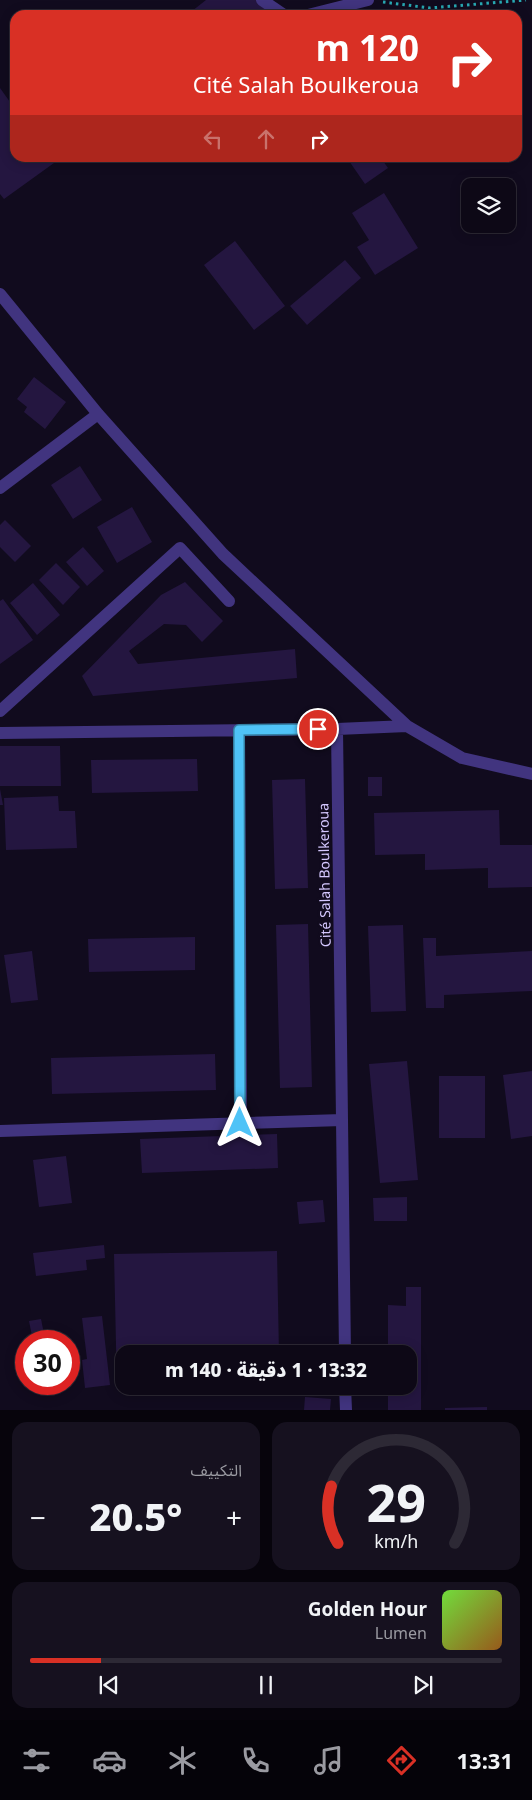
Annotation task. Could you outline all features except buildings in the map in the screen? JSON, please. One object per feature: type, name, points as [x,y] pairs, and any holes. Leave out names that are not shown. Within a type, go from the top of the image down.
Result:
[{"type":"street","points":[[262,0],[277,10]]},
{"type":"street","points":[[328,10],[368,0]]},
{"type":"street","points":[[0,294],[98,414],[223,554],[406,726],[462,758],[532,774]]},
{"type":"street","points":[[0,488],[98,414]]},
{"type":"street","points":[[0,711],[180,548],[229,601]]},
{"type":"street","points":[[0,732],[337,729],[406,726]]},
{"type":"street","name":"Cité Salah Boulkeroua","points":[[337,729],[345,1345]]},
{"type":"street","points":[[239,730],[240,1123]]},
{"type":"street","points":[[0,1131],[342,1120]]},
{"type":"street","points":[[345,1395],[346,1410]]},
{"type":"path","points":[[368,0],[430,8],[526,0]]},
{"type":"route","points":[[240,1123],[239,730],[318,729]]}]
